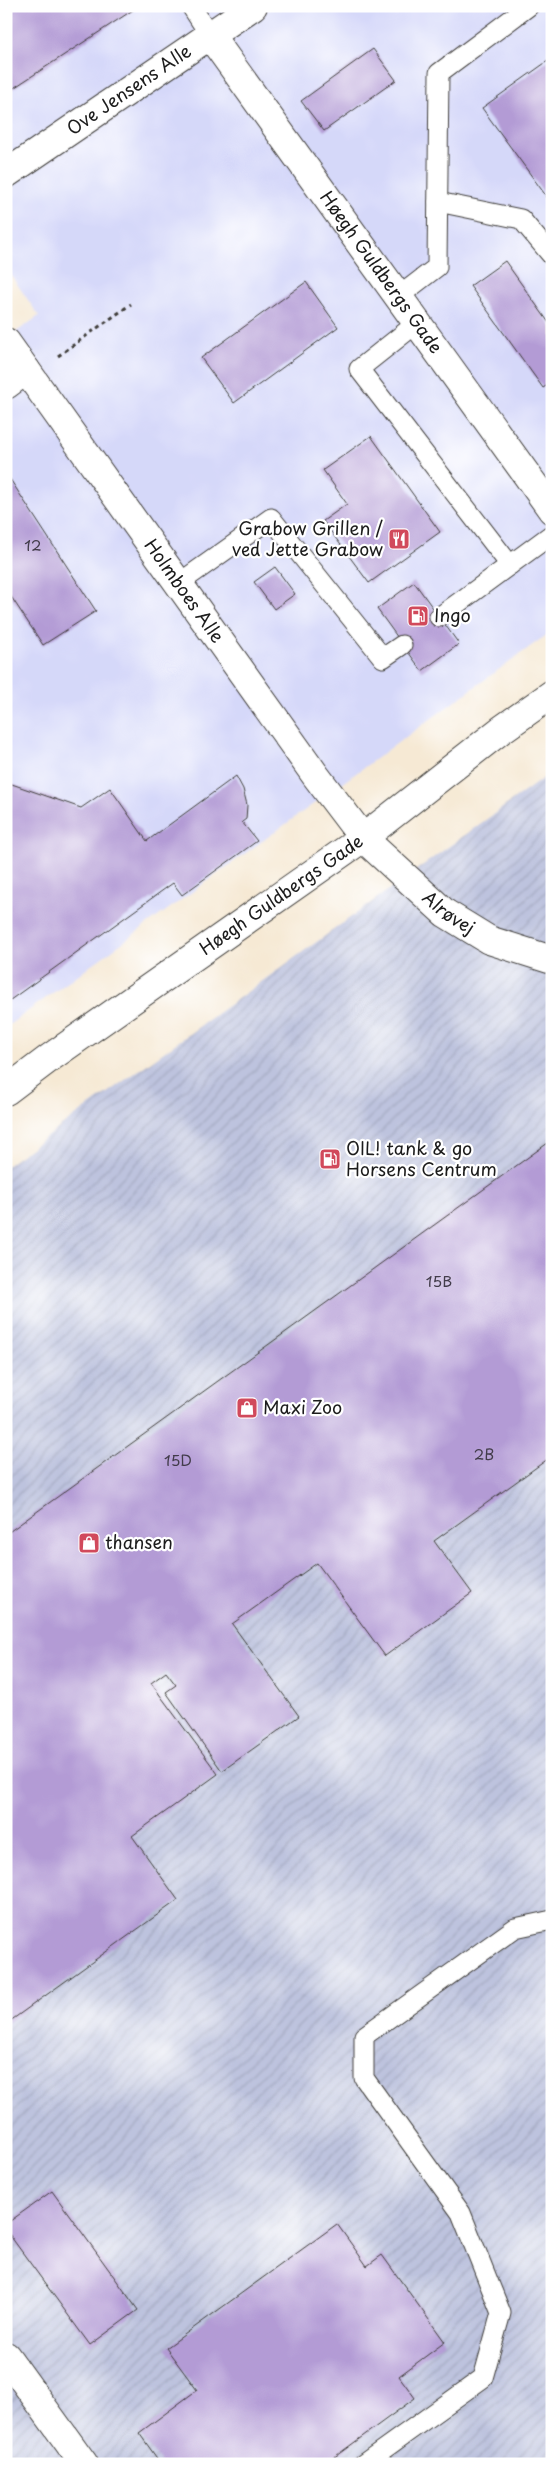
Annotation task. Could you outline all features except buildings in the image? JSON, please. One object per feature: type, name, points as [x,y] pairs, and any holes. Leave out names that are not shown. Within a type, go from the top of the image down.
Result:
[{"type":"street","name":"Ove Jensens Alle","points":[[6,174],[209,34],[253,6]]},
{"type":"street","name":"Høegh Guldbergs Gade","points":[[209,34],[552,510]]},
{"type":"street","name":"Holmboes Alle","points":[[6,342],[21,378],[178,584],[316,776],[364,838]]},
{"type":"street","name":"Høegh Guldbergs Gade","points":[[6,1091],[51,1057],[364,838],[501,730],[552,694]]},
{"type":"street","name":"Alrøvej","points":[[364,838],[445,913],[489,940],[552,960]]},
{"type":"street","points":[[6,2356],[84,2464]]},
{"type":"lane","points":[[191,6],[209,34]]},
{"type":"lane","points":[[398,297],[438,267],[439,73],[529,6]]},
{"type":"lane","points":[[438,202],[522,219],[552,256]]},
{"type":"lane","points":[[417,323],[359,369],[510,565]]},
{"type":"lane","points":[[178,584],[271,518],[384,658],[402,645]]},
{"type":"lane","points":[[439,617],[552,534]]},
{"type":"lane","points":[[364,2464],[483,2378],[501,2312],[462,2213],[364,2078],[364,2036],[516,1928],[552,1920]]},
{"type":"path","points":[[21,378],[131,304]]},
{"type":"shaded area","points":[[6,6],[552,6],[552,631],[6,1027],[6,339],[39,316],[6,268]]},
{"type":"shaded area","points":[[552,772],[552,2464],[6,2464],[6,1166]]},
{"type":"place","name":"Grabow Grillen / ved Jette Grabow","points":[[399,539]]},
{"type":"place","name":"Ingo","points":[[418,616]]},
{"type":"place","name":"OIL! tank & go Horsens Centrum","points":[[330,1159]]},
{"type":"place","name":"Maxi Zoo","points":[[247,1408]]},
{"type":"place","name":"thansen","points":[[89,1543]]}]
